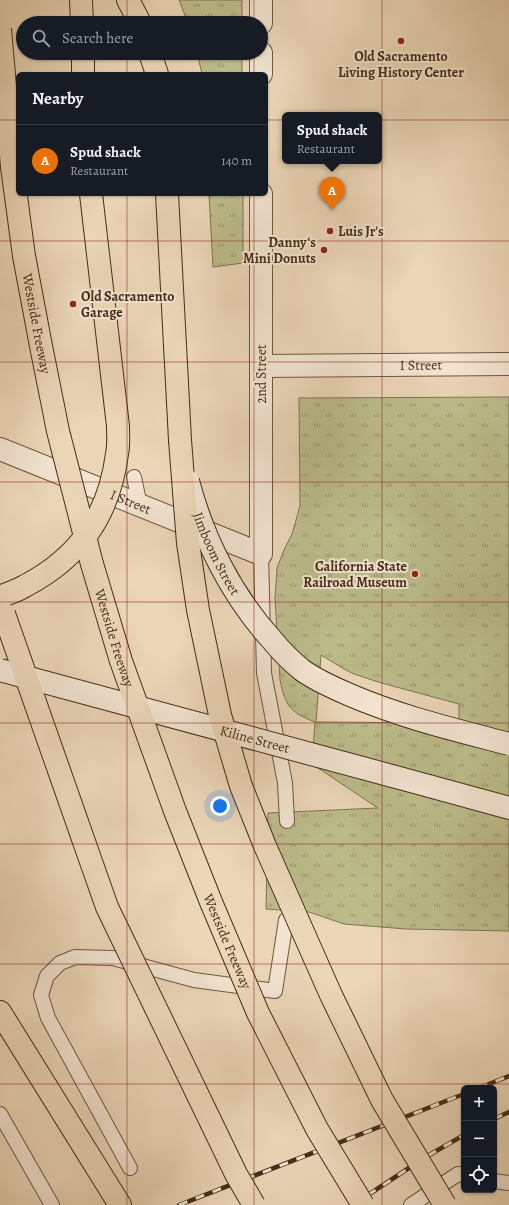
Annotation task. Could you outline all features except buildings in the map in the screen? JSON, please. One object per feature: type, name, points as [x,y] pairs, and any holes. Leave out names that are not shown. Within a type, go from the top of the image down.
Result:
[{"type":"main road","points":[[82,0],[82,16]]},
{"type":"main road","points":[[128,0],[136,16]]},
{"type":"main road","points":[[261,0],[261,16]]},
{"type":"main road","name":"Westside Freeway","points":[[0,29],[12,167],[24,256],[35,316],[58,431],[92,564],[121,661],[175,812],[258,1013],[317,1129],[363,1205]]},
{"type":"main road","points":[[83,60],[83,72]]},
{"type":"main road","points":[[152,60],[156,72]]},
{"type":"main road","points":[[261,60],[261,72]]},
{"type":"main road","points":[[91,196],[118,426],[118,453],[105,503],[91,530],[73,551],[48,572],[1,604],[107,907],[236,1174],[254,1205]]},
{"type":"main road","name":"Jimboom Street","points":[[167,196],[180,440],[184,467],[192,498],[203,526],[216,557],[238,597],[257,624],[282,652],[302,670],[332,688],[368,703],[418,720],[509,744]]},
{"type":"main road","name":"2nd Street","points":[[261,196],[261,554]]},
{"type":"main road","name":"I Street","points":[[261,366],[509,364]]},
{"type":"main road","points":[[180,440],[188,543],[198,610],[220,715],[241,786],[265,846],[331,995],[382,1100],[445,1205]]},
{"type":"main road","name":"I Street","points":[[0,450],[261,554]]},
{"type":"main road","name":"Kiline Street","points":[[0,670],[509,808]]},
{"type":"main road","points":[[0,1012],[120,1205]]},
{"type":"lane","points":[[120,470],[133,503]]},
{"type":"lane","points":[[133,503],[134,477]]},
{"type":"lane","points":[[261,554],[264,673],[285,783],[287,821]]},
{"type":"lane","points":[[130,1168],[48,1018],[41,995],[47,976],[60,963],[75,957],[113,958],[194,980],[275,991],[286,920]]},
{"type":"lane","points":[[0,1114],[52,1205]]},
{"type":"lane","points":[[411,1205],[458,1174],[461,1174]]},
{"type":"lane","points":[[497,1182],[509,1183]]},
{"type":"green space","points":[[179,0],[242,0],[242,16],[185,16]]},
{"type":"green space","points":[[199,60],[242,60],[242,72],[202,72]]},
{"type":"green space","points":[[209,196],[243,196],[243,263],[213,267]]},
{"type":"green space","points":[[509,397],[509,931],[406,929],[344,924],[309,912],[266,909],[268,813],[378,808],[312,764],[315,722],[295,712],[290,707],[284,696],[280,680],[275,599],[277,568],[292,534],[300,506],[299,398]],"holes":[[[321,655],[344,669],[378,682],[459,704],[459,723],[316,722]]]},
{"type":"railway","points":[[486,1085],[509,1076]]},
{"type":"railway","points":[[179,1205],[461,1095]]},
{"type":"railway","points":[[497,1118],[509,1112]]},
{"type":"railway","points":[[353,1205],[424,1158],[461,1137]]},
{"type":"place","name":"Old Sacramento Living History Center","points":[[401,41]]},
{"type":"place","name":"Spud shack","points":[[332,210]]},
{"type":"place","name":"Luis Jr's","points":[[330,231]]},
{"type":"place","name":"Danny‘s Mini Donuts","points":[[324,250]]},
{"type":"place","name":"Old Sacramento Garage","points":[[73,304]]},
{"type":"place","name":"California State Railroad Museum","points":[[415,574]]}]
